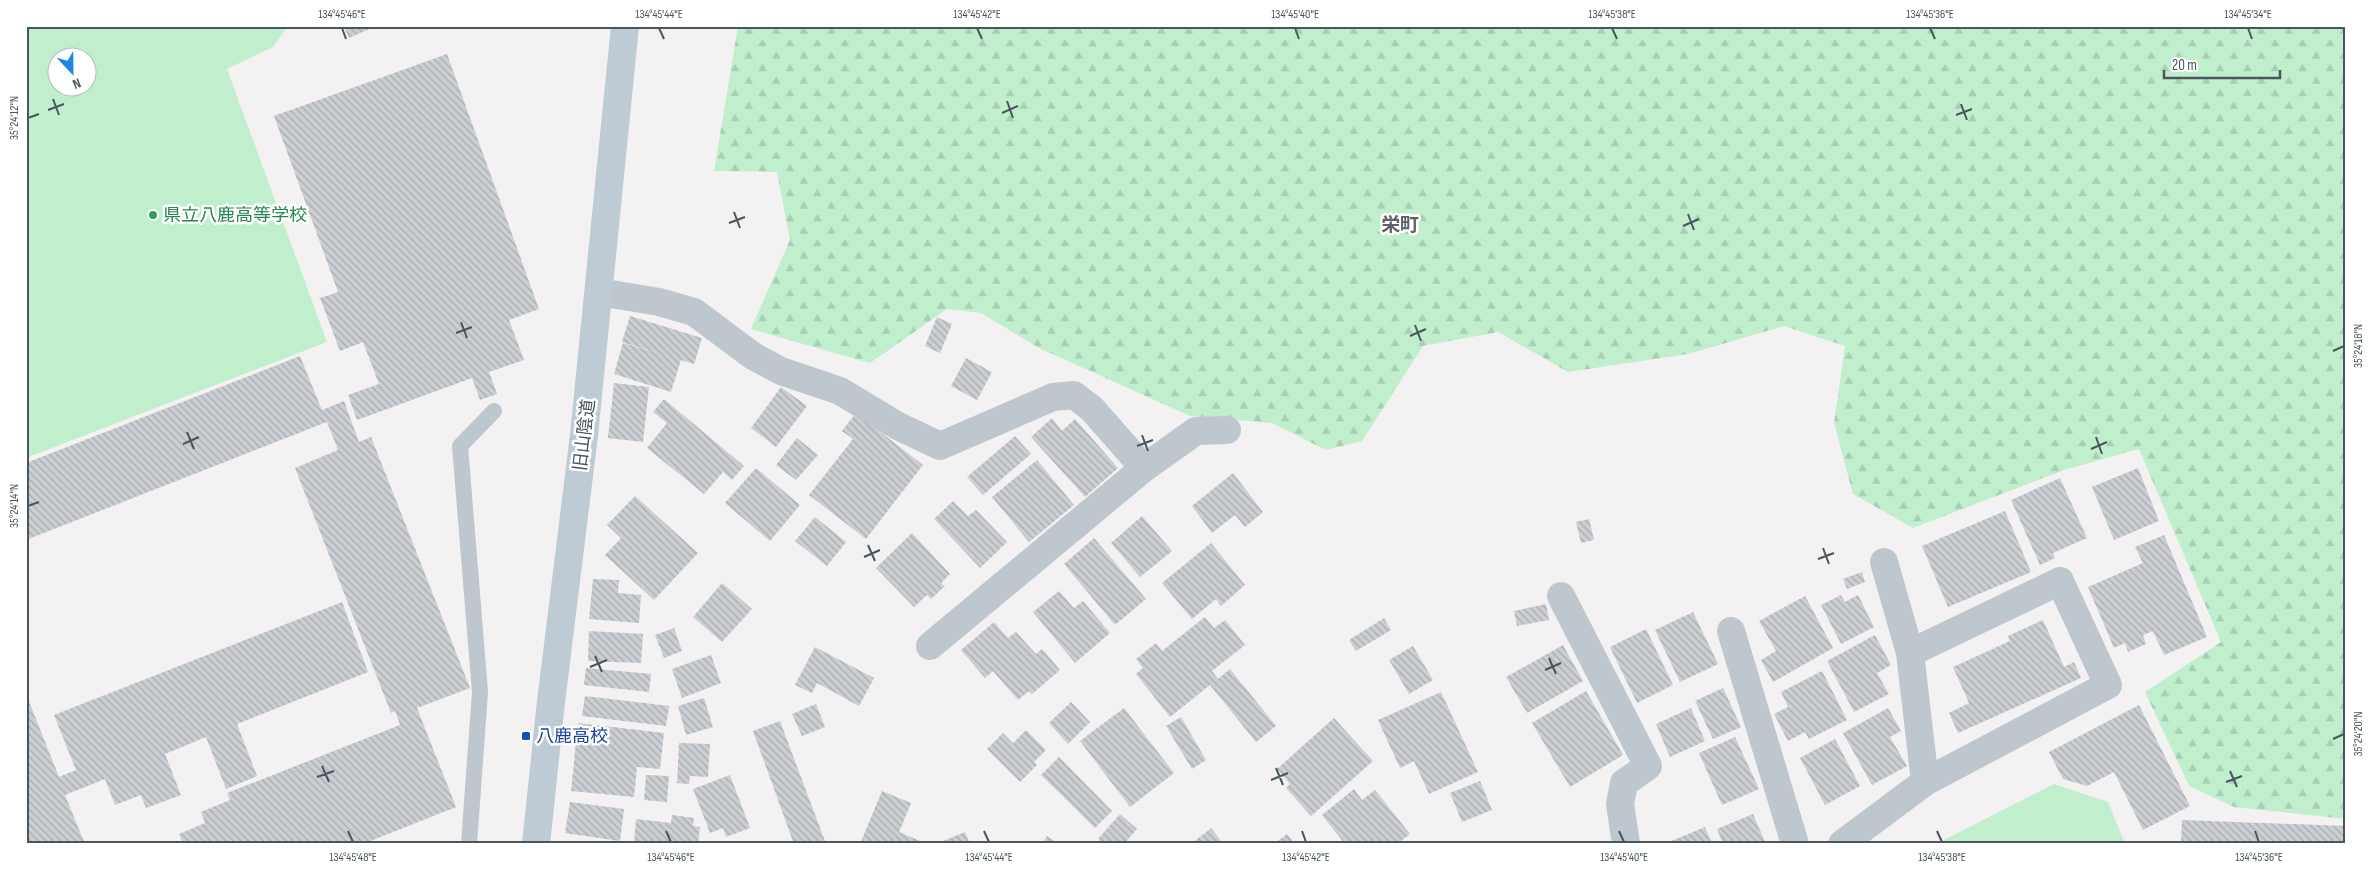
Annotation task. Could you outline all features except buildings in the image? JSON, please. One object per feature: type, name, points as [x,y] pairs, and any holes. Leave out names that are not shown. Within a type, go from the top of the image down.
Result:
[{"type":"street","name":"旧山陰道","points":[[536,844],[599,292],[625,26]]},
{"type":"street","points":[[599,292],[659,302],[694,312],[753,356],[774,368],[840,392],[898,426],[940,446],[1053,397],[1074,395],[1092,409],[1144,468]]},
{"type":"street","points":[[930,646],[1144,468],[1196,431],[1227,430]]},
{"type":"street","points":[[1884,562],[1910,653],[1925,782]]},
{"type":"street","points":[[1842,844],[1925,782],[2108,685],[2060,581],[1910,653]]},
{"type":"street","points":[[1561,596],[1648,766],[1624,783],[1620,804],[1626,844]]},
{"type":"street","points":[[1731,631],[1795,844]]},
{"type":"lane","points":[[469,844],[480,692],[460,446],[494,411]]},
{"type":"green space","name":"県立八鹿高等学校","points":[[26,26],[288,26],[273,47],[227,69],[327,342],[26,458]]},
{"type":"green space","points":[[738,26],[2346,26],[2346,819],[2234,807],[2189,786],[2145,692],[2221,642],[2139,449],[2064,470],[1913,528],[1853,494],[1834,423],[1845,346],[1784,326],[1688,354],[1568,372],[1498,332],[1423,346],[1362,441],[1326,450],[1272,423],[1190,416],[1039,348],[981,313],[947,309],[870,363],[751,329],[790,240],[777,172],[714,171]]},
{"type":"green space","points":[[2054,784],[2108,802],[2125,844],[1936,844]]},
{"type":"place","name":"県立八鹿高等学校","points":[[153,215]]},
{"type":"place","name":"八鹿高校","points":[[526,736]]},
{"type":"district","name":"栄町","points":[[1400,224]]}]
